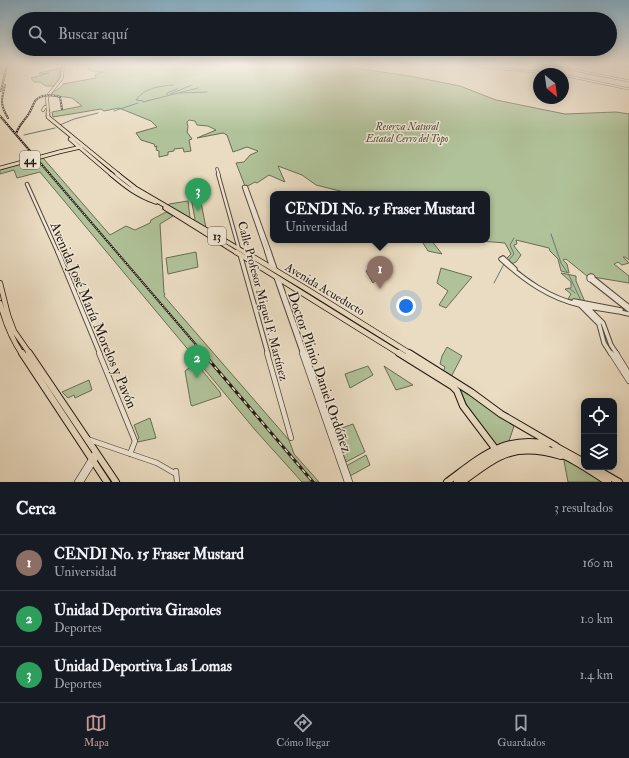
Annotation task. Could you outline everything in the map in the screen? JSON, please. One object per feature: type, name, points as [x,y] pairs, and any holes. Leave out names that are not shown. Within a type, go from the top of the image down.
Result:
[{"type":"main road","name":"13","points":[[54,86],[46,97],[46,118],[68,135]]},
{"type":"main road","name":"13","points":[[56,86],[47,97],[48,116],[79,147]]},
{"type":"main road","points":[[42,110],[45,107]]},
{"type":"main road","name":"44","points":[[0,169],[79,147]]},
{"type":"main road","name":"Avenida Acueducto","points":[[79,147],[96,158],[129,189],[186,220],[277,279],[359,325],[498,412],[581,460]]},
{"type":"main road","points":[[0,169],[61,152]]},
{"type":"main road","name":"Avenida Acueducto","points":[[103,164],[136,188],[345,314],[350,321]]},
{"type":"main road","points":[[115,177],[120,175]]},
{"type":"main road","points":[[0,283],[14,330],[86,440],[107,482]]},
{"type":"main road","points":[[0,303],[5,324],[13,340],[94,457],[116,482]]},
{"type":"main road","name":"Avenida Acueducto","points":[[359,325],[370,338],[402,352]]},
{"type":"main road","points":[[455,385],[463,406],[499,452]]},
{"type":"main road","points":[[447,482],[510,446],[511,442],[528,440],[556,446]]},
{"type":"main road","points":[[551,440],[556,446]]},
{"type":"main road","points":[[457,482],[499,452],[520,445],[535,445],[547,448],[566,456],[608,482]]},
{"type":"main road","points":[[462,482],[499,452],[528,448],[537,449],[562,457],[566,456]]},
{"type":"main road","points":[[598,470],[619,482]]},
{"type":"street","points":[[617,86],[629,89]]},
{"type":"street","name":"Calle Profesor Miguel F. Martínez","points":[[217,169],[291,438]]},
{"type":"street","name":"Avenida José María Morelos y Pavón","points":[[27,184],[63,264],[135,441],[130,454]]},
{"type":"street","name":"Doctor Plinio Daniel Ordóñez","points":[[245,187],[349,482]]},
{"type":"street","points":[[502,258],[514,270],[531,283],[552,294],[581,304],[629,312]]},
{"type":"street","points":[[629,307],[592,280],[629,312]]},
{"type":"street","points":[[581,304],[600,326],[604,343],[621,366]]},
{"type":"street","points":[[581,304],[600,319],[606,328],[611,345],[629,381]]},
{"type":"street","points":[[600,326],[604,329],[606,328]]},
{"type":"street","points":[[602,332],[607,334]]},
{"type":"street","points":[[86,440],[90,439],[157,464],[176,473],[177,482]]},
{"type":"street","points":[[77,482],[94,457]]},
{"type":"street","points":[[81,482],[94,457]]},
{"type":"green space","name":"Reserva Natural Estatal Cerro del Topo","points":[[461,86],[496,100],[565,114],[616,112],[629,114],[629,260],[623,257],[629,263],[622,265],[618,262],[614,264],[629,276],[629,283],[587,276],[566,259],[563,260],[567,264],[569,273],[561,271],[558,259],[549,248],[516,240],[517,244],[514,246],[521,255],[516,262],[511,264],[506,259],[511,254],[505,243],[490,242],[490,191],[340,191],[316,185],[302,175],[278,166],[285,182],[269,175],[257,183],[255,182],[246,187],[236,163],[244,162],[250,155],[258,151],[247,147],[233,152],[227,135],[223,133],[197,138],[216,130],[208,126],[197,125],[195,121],[189,120],[187,122],[187,132],[192,139],[189,140],[191,151],[184,152],[183,148],[174,149],[174,151],[168,152],[168,155],[159,157],[159,151],[156,150],[157,146],[155,147],[154,144],[141,140],[136,133],[157,127],[151,121],[119,108],[104,111],[101,109],[53,117],[52,112],[82,106],[72,98],[50,95],[61,87]]},
{"type":"green space","points":[[43,158],[110,235],[126,226],[135,230],[150,223],[151,220],[166,212],[173,216],[160,224],[164,296],[289,440],[294,454],[319,482],[302,482],[256,431],[40,172],[17,178],[14,170],[0,174],[0,170],[23,163],[25,165],[31,163],[30,161]]},
{"type":"green space","points":[[200,197],[206,228],[193,220],[195,219],[191,198]]},
{"type":"green space","points":[[188,201],[190,218],[168,205],[169,204]]},
{"type":"green space","points":[[423,243],[433,243],[442,254],[428,251]]},
{"type":"green space","points":[[196,252],[198,267],[168,274],[166,258]]},
{"type":"green space","points":[[374,264],[385,267],[383,273],[381,273],[373,283],[366,271]]},
{"type":"green space","points":[[441,268],[472,277],[446,308],[439,305],[448,291],[437,283]]},
{"type":"green space","points":[[561,273],[576,276],[576,281],[585,302],[568,299],[571,294],[565,289],[571,288],[571,282]]},
{"type":"green space","points":[[447,347],[462,356],[451,377],[443,372],[445,367],[440,364]]},
{"type":"green space","points":[[196,363],[220,392],[221,396],[192,406],[185,371]]},
{"type":"green space","points":[[368,366],[373,375],[350,388],[345,374]]},
{"type":"green space","points":[[384,366],[413,385],[396,390]]},
{"type":"green space","points":[[89,380],[92,390],[75,398],[74,395],[68,398],[62,392]]},
{"type":"green space","points":[[459,387],[514,426],[509,441],[497,445],[494,444],[470,413]]},
{"type":"green space","points":[[150,418],[156,438],[138,442],[137,440],[139,438],[134,425]]},
{"type":"green space","points":[[353,424],[365,452],[346,462],[334,431]]},
{"type":"green space","points":[[366,455],[370,465],[350,476],[346,466]]},
{"type":"green space","points":[[565,459],[602,482],[568,482],[564,461]]},
{"type":"waterway","points":[[143,101],[136,100],[148,90],[162,86]]},
{"type":"waterway","points":[[170,94],[188,86]]},
{"type":"waterway","points":[[143,102],[198,88]]},
{"type":"waterway","points":[[167,95],[167,93],[177,89]]},
{"type":"waterway","points":[[180,93],[207,92]]},
{"type":"waterway","points":[[114,111],[138,103]]},
{"type":"waterway","points":[[60,125],[74,119],[98,113]]},
{"type":"waterway","points":[[24,135],[55,128]]},
{"type":"waterway","points":[[551,234],[561,263],[567,272]]},
{"type":"waterway","points":[[508,261],[514,254],[510,245],[514,238]]},
{"type":"waterway","points":[[494,283],[504,264]]},
{"type":"waterway","points":[[569,275],[581,301]]},
{"type":"waterway","points":[[569,288],[575,293]]},
{"type":"waterway","points":[[604,334],[612,351]]},
{"type":"railway","points":[[1,91],[2,86]]},
{"type":"railway","points":[[5,86],[2,102],[8,118]]},
{"type":"railway","points":[[16,134],[36,100],[42,96],[53,95],[60,97],[62,109]]},
{"type":"railway","points":[[0,116],[204,354]]},
{"type":"railway","points":[[203,353],[313,482]]},
{"type":"place","name":"Unidad Deportiva Las Lomas","points":[[198,211]]},
{"type":"place","name":"CENDI No. 15 Fraser Mustard","points":[[380,289]]},
{"type":"place","name":"Unidad Deportiva Girasoles","points":[[197,378]]}]
